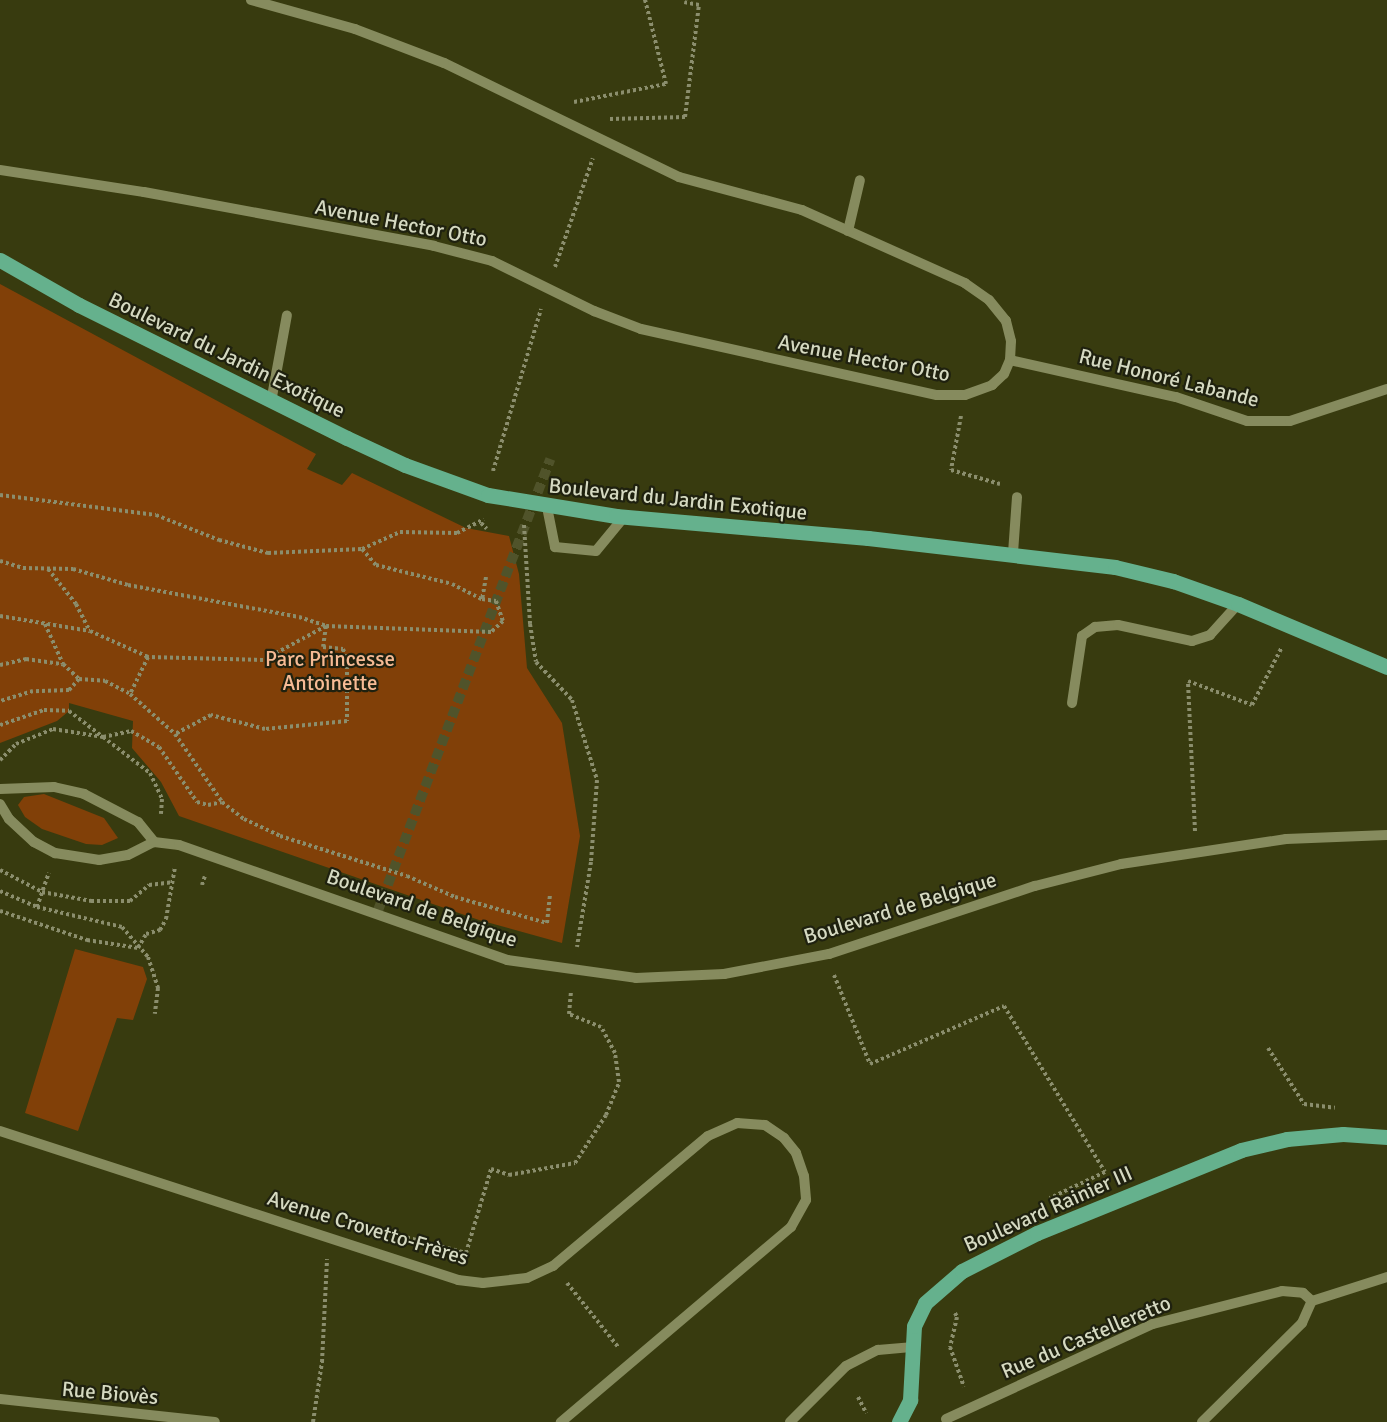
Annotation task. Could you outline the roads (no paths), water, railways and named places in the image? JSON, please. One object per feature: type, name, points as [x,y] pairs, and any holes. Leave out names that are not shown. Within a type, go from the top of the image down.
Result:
[{"type":"main road","name":"Boulevard du Jardin Exotique","points":[[0,260],[272,402],[405,465],[522,503],[624,517],[1013,553],[1115,567],[1173,581],[1238,604],[1292,629],[1387,667]]},
{"type":"main road","name":"Boulevard Rainier III","points":[[899,1422],[910,1400],[911,1347],[914,1326],[925,1303],[948,1279],[1037,1233],[1241,1150],[1287,1139],[1343,1134],[1387,1137]]},
{"type":"street","points":[[251,0],[399,45],[512,93],[600,142],[679,177],[802,210],[965,284],[989,300],[1006,321],[1010,360]]},
{"type":"street","name":"Avenue Hector Otto","points":[[0,170],[133,189],[434,246],[492,261],[594,311],[641,328],[937,395],[965,395],[992,385],[1010,360]]},
{"type":"street","points":[[848,231],[860,180]]},
{"type":"street","points":[[272,402],[287,315]]},
{"type":"street","name":"Rue Honoré Labande","points":[[1010,360],[1176,398],[1247,421],[1290,420],[1387,389]]},
{"type":"street","points":[[1013,553],[1017,497]]},
{"type":"street","points":[[547,507],[555,547],[596,551],[624,517]]},
{"type":"street","points":[[1072,703],[1082,636],[1095,627],[1118,625],[1192,641],[1210,635],[1238,604]]},
{"type":"street","points":[[0,789],[54,787],[84,794],[138,822],[154,842],[128,855],[99,860],[55,853],[34,842],[9,819],[0,804]]},
{"type":"street","name":"Boulevard de Belgique","points":[[154,842],[179,845],[507,960],[636,978],[724,974],[829,954],[1035,886],[1121,864],[1286,839],[1387,835]]},
{"type":"street","name":"Avenue Crovetto-Frères","points":[[0,1131],[458,1280],[504,1282],[527,1278],[553,1266],[708,1136],[737,1123],[765,1125],[796,1152],[804,1176],[806,1200],[791,1227],[630,1361],[561,1422]]},
{"type":"street","points":[[1203,1422],[1302,1323],[1312,1301],[1387,1277]]},
{"type":"street","name":"Rue du Castelleretto","points":[[946,1419],[1153,1324],[1282,1291],[1303,1293],[1312,1301]]},
{"type":"street","points":[[790,1422],[846,1366],[878,1350],[911,1347]]},
{"type":"street","name":"Rue Biovès","points":[[1,1402],[215,1422]]},
{"type":"tunnel","points":[[377,913],[550,459]]},
{"type":"park label","name":"Parc Princesse Antoinette","points":[[330,671]]}]
